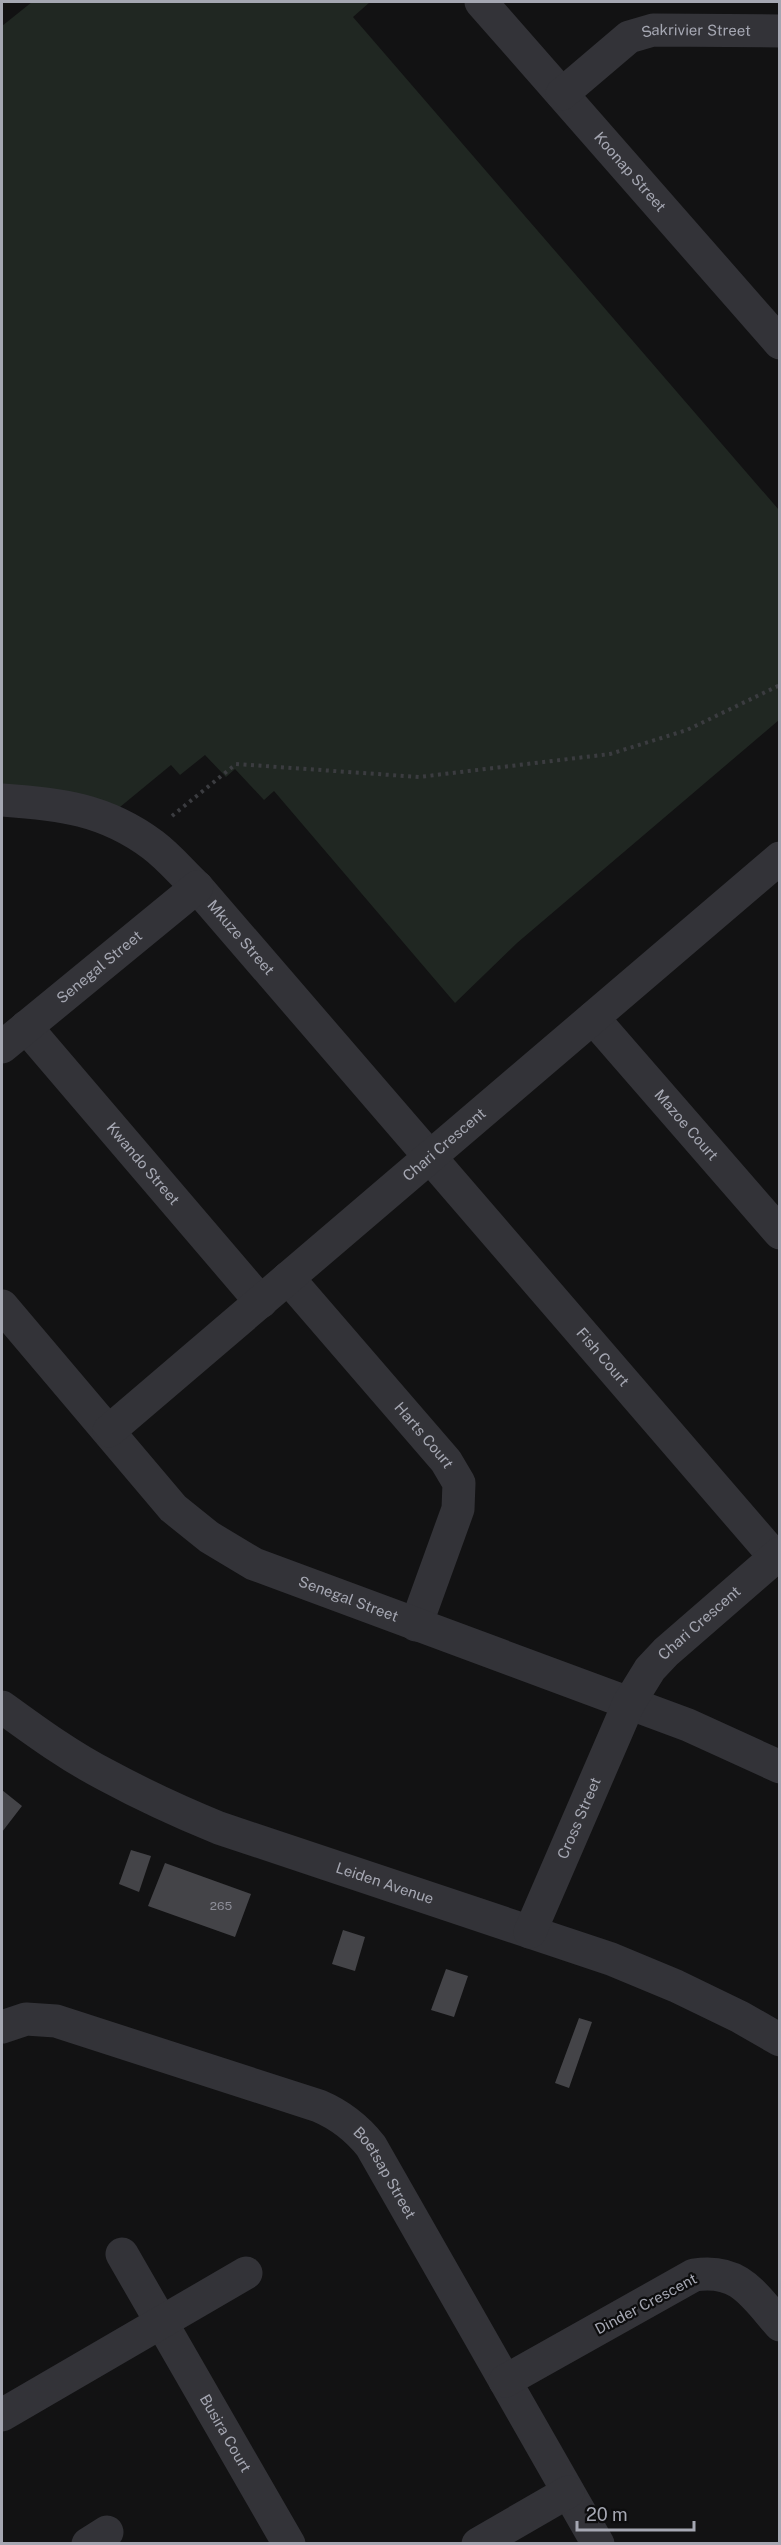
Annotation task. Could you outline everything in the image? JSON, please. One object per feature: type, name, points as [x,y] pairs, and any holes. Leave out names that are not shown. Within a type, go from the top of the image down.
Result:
[{"type":"street","name":"Koonap Street","points":[[481,2],[780,344]]},
{"type":"street","name":"Sakrivier Street","points":[[562,94],[629,37],[653,30],[780,31]]},
{"type":"street","name":"Mkuze Street","points":[[2,800],[66,805],[122,825],[154,845],[197,886],[429,1157]]},
{"type":"street","name":"Chari Crescent","points":[[109,1431],[780,858]]},
{"type":"street","name":"Senegal Street","points":[[14,1037],[197,886]]},
{"type":"street","name":"Mazoe Court","points":[[592,1018],[780,1233]]},
{"type":"street","name":"Kwando Street","points":[[14,1037],[261,1302]]},
{"type":"street","name":"Fish Court","points":[[429,1157],[777,1555]]},
{"type":"street","name":"Harts Court","points":[[288,1278],[446,1461],[459,1484],[458,1509],[416,1624]]},
{"type":"street","name":"Senegal Street","points":[[2,1306],[173,1508],[209,1537],[254,1564],[688,1725],[780,1767]]},
{"type":"street","name":"Chari Crescent","points":[[628,1703],[650,1669],[666,1652],[777,1555]]},
{"type":"street","name":"Cross Street","points":[[530,1932],[628,1703]]},
{"type":"street","name":"Leiden Avenue","points":[[2,1707],[50,1741],[104,1774],[161,1804],[219,1828],[611,1959],[676,1986],[740,2017],[780,2040]]},
{"type":"street","name":"Boetsap Street","points":[[2,2027],[26,2019],[56,2021],[319,2106],[347,2121],[360,2132],[371,2146],[598,2544]]},
{"type":"street","name":"Busira Court","points":[[122,2254],[290,2544]]},
{"type":"street","points":[[2,2415],[246,2273]]},
{"type":"street","name":"Dinder Crescent","points":[[505,2381],[694,2275],[721,2273],[735,2279],[754,2295],[780,2325]]},
{"type":"street","points":[[478,2544],[568,2492]]},
{"type":"path","points":[[143,839],[236,764],[419,777],[610,754],[687,730],[780,685]]},
{"type":"shaded area","points":[[32,2],[370,2],[353,17],[779,510],[779,720],[517,943],[455,1003],[274,791],[264,800],[235,769],[226,777],[205,755],[180,775],[171,765],[120,807],[54,791],[2,784],[2,26]]},
{"type":"building","points":[[2,1790],[22,1806],[2,1832]]},
{"type":"building","points":[[131,1850],[151,1856],[139,1892],[119,1884]]},
{"type":"building","points":[[165,1863],[251,1894],[235,1937],[148,1906]]},
{"type":"building","points":[[343,1930],[365,1937],[355,1971],[332,1964]]},
{"type":"building","points":[[446,1969],[468,1976],[454,2017],[431,2010]]},
{"type":"building","points":[[579,2018],[592,2022],[569,2088],[555,2083]]}]
